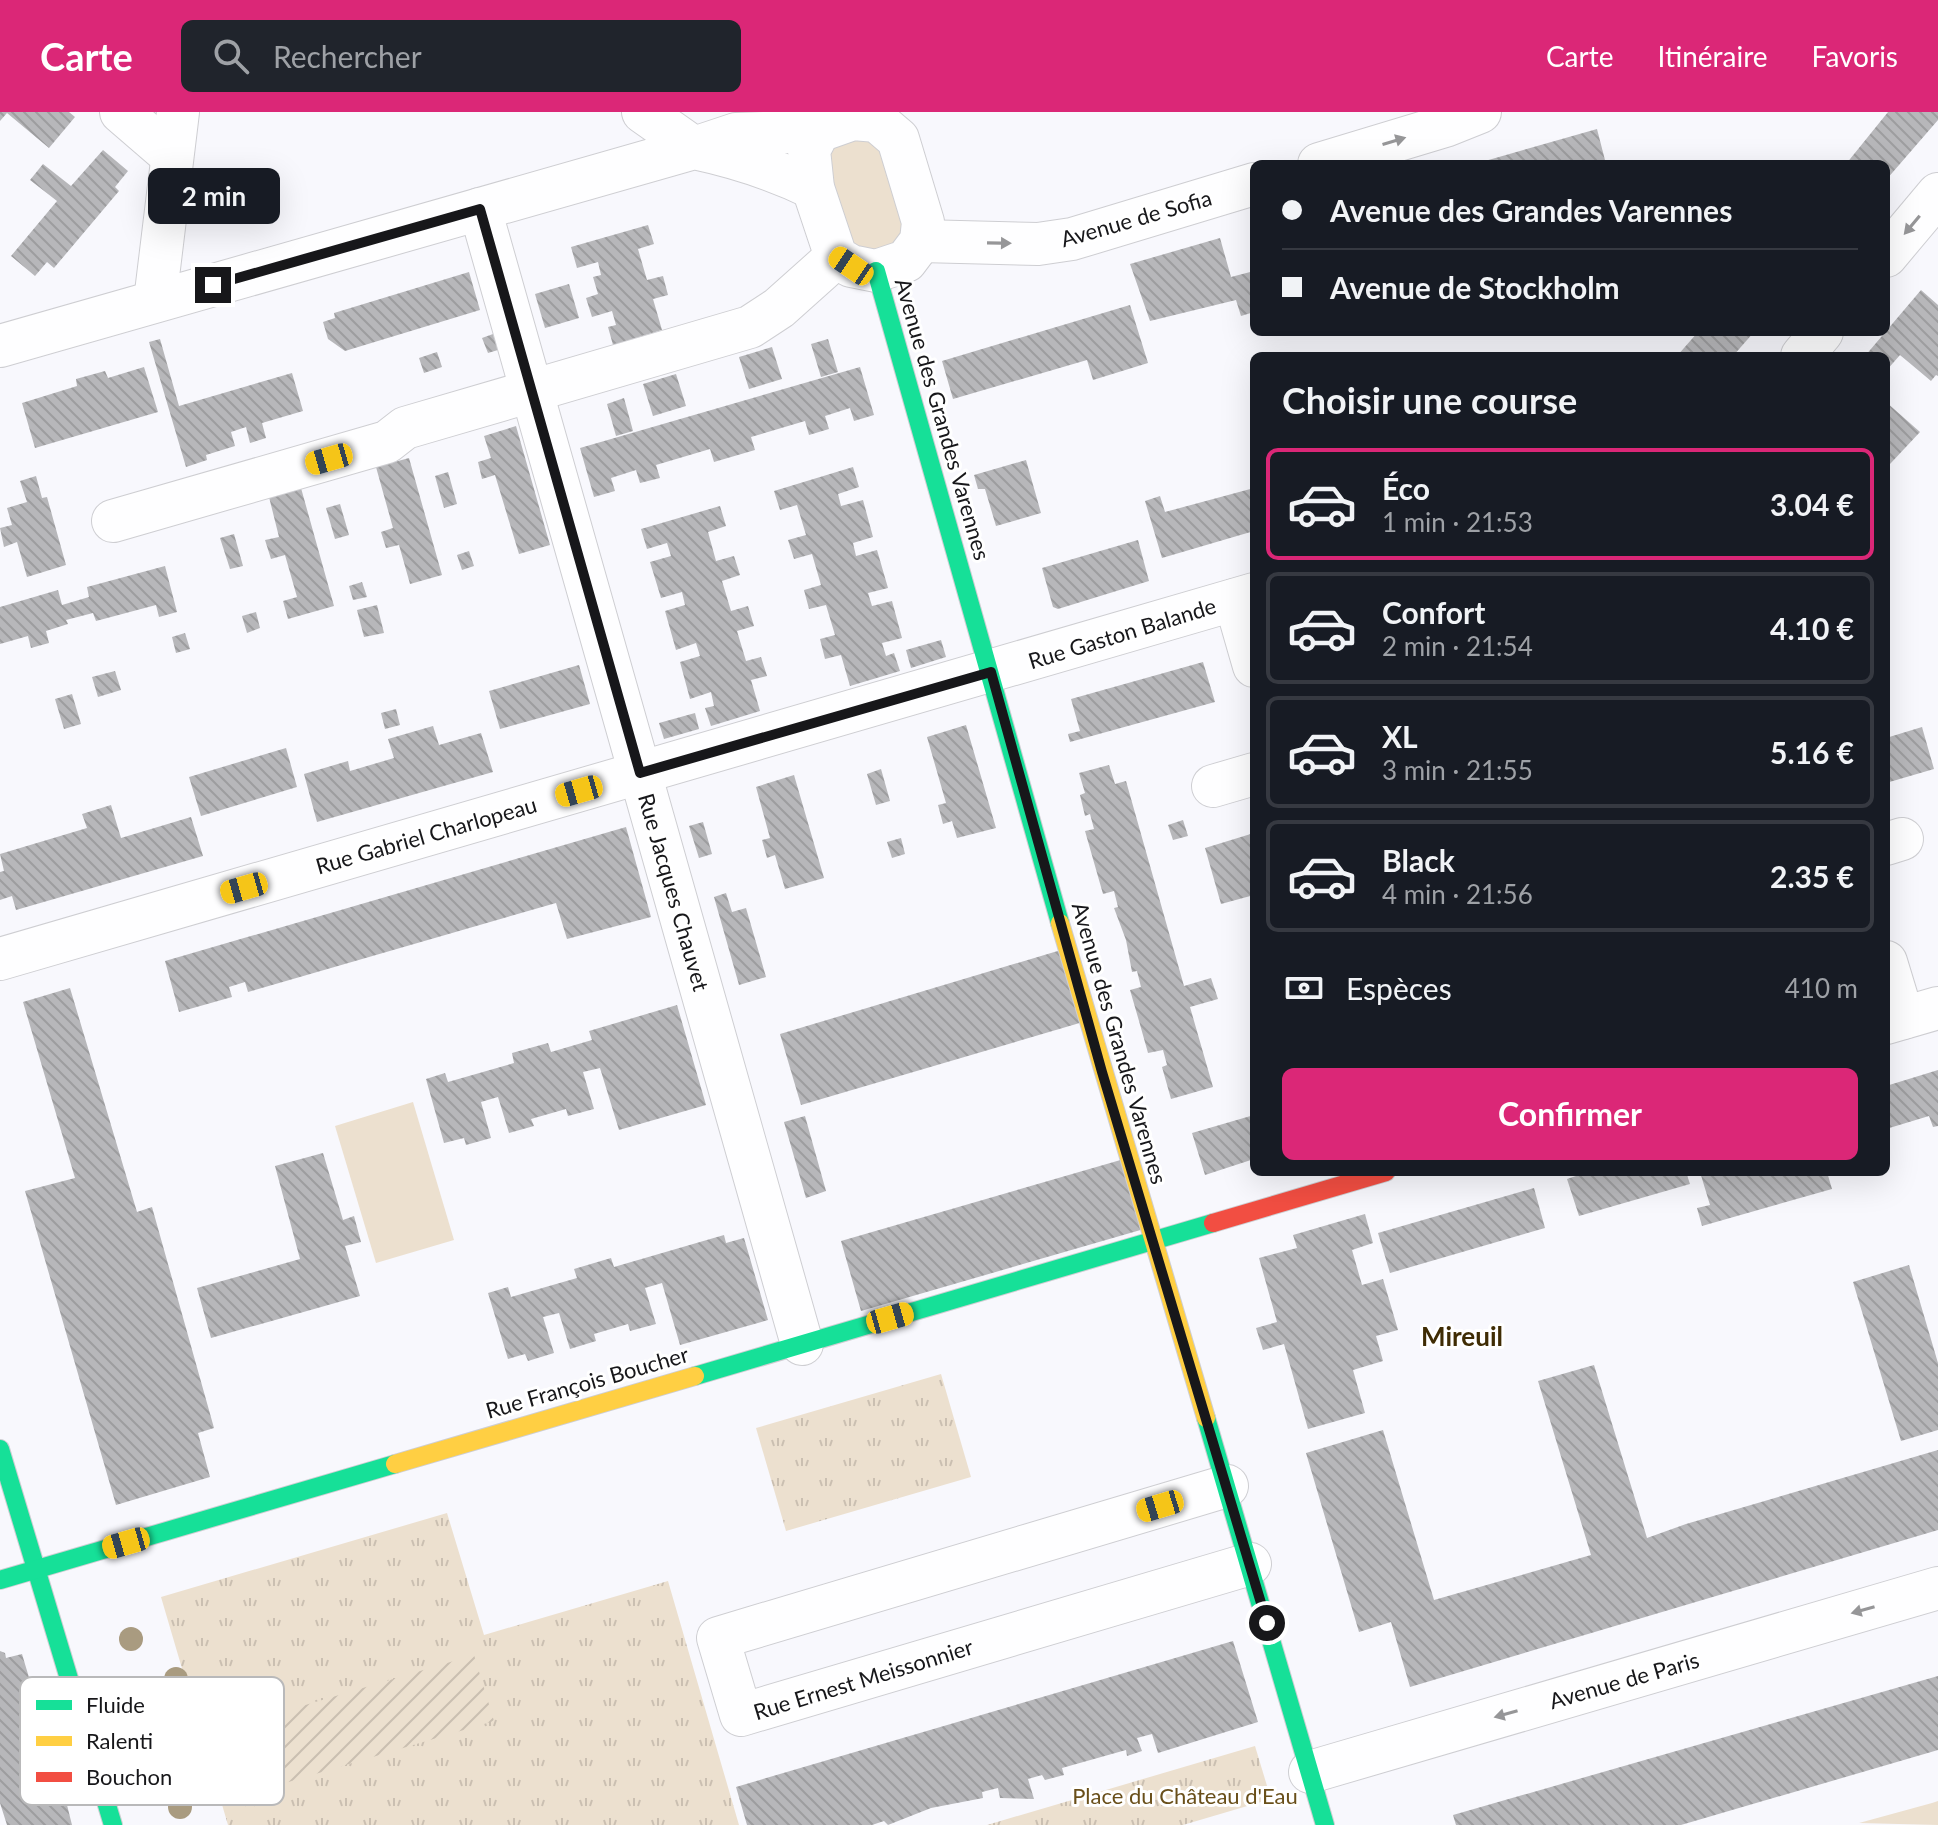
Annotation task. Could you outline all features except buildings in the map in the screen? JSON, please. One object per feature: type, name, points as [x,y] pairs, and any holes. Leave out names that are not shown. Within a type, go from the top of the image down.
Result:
[{"type":"street","points":[[121,112],[172,156]]},
{"type":"street","points":[[155,301],[178,112]]},
{"type":"street","points":[[643,112],[694,148],[741,158],[813,188]]},
{"type":"street","points":[[1332,160],[1445,126],[1480,112]]},
{"type":"street","points":[[0,346],[736,134],[819,131],[853,119],[882,116],[898,139],[923,222],[921,241],[906,261],[876,271],[851,266],[836,257],[813,188],[809,150],[819,131]]},
{"type":"street","name":"Avenue de Sofia","points":[[921,241],[1038,244],[1072,239],[1250,185]]},
{"type":"street","points":[[1890,251],[1938,194]]},
{"type":"street","name":"Rue Jacques Chauvet","points":[[480,209],[802,1344]]},
{"type":"street","points":[[113,521],[387,442],[405,428],[750,327],[779,308],[836,257]]},
{"type":"street","name":"Avenue des Grandes Varennes","points":[[876,271],[991,672],[1056,913],[1325,1825]]},
{"type":"street","points":[[1805,352],[1819,336]]},
{"type":"street","points":[[1244,597],[1250,638]]},
{"type":"street","name":"Rue Gaston Balande","points":[[991,672],[1244,597]]},
{"type":"street","name":"Rue Gabriel Charlopeau","points":[[0,959],[991,672]]},
{"type":"street","points":[[1213,786],[1250,775]]},
{"type":"street","points":[[1890,971],[1909,1016]]},
{"type":"street","name":"Rue François Boucher","points":[[0,1580],[1372,1176]]},
{"type":"street","points":[[0,1449],[67,1677]]},
{"type":"street","name":"Rue Ernest Meissonnier","points":[[1227,1486],[718,1638],[741,1715],[1250,1564]]},
{"type":"street","name":"Avenue de Paris","points":[[1310,1772],[1938,1588]]},
{"type":"street","points":[[107,1805],[113,1825]]},
{"type":"green space","points":[[877,121],[921,241],[851,266],[819,131]]},
{"type":"green space","points":[[413,1102],[454,1240],[376,1263],[335,1126]]},
{"type":"green space","points":[[941,1374],[971,1477],[786,1531],[756,1428]]},
{"type":"green space","points":[[447,1513],[484,1635],[668,1581],[739,1825],[228,1825],[222,1805],[284,1805],[284,1677],[185,1677],[161,1597]]},
{"type":"green space","points":[[474,1655],[494,1721],[284,1783],[284,1711]]},
{"type":"green space","name":"Place du Château d'Eau","points":[[1255,1746],[1271,1799],[1183,1825],[987,1825]]},
{"type":"green space","points":[[1938,1801],[1938,1825],[1859,1823],[1932,1803]]},
{"type":"traffic: fast","points":[[876,271],[1060,923]]},
{"type":"traffic: fast","points":[[695,1376],[1213,1223]]},
{"type":"traffic: fast","points":[[1206,1418],[1325,1825]]},
{"type":"traffic: fast","points":[[0,1449],[69,1677]]},
{"type":"traffic: fast","points":[[0,1580],[395,1464]]},
{"type":"traffic: fast","points":[[107,1805],[113,1825]]},
{"type":"traffic: slow","points":[[1060,923],[1206,1418]]},
{"type":"traffic: slow","points":[[395,1464],[695,1376]]},
{"type":"traffic: jam","points":[[1213,1223],[1372,1176]]},
{"type":"district","name":"Mireuil","points":[[1462,1336]]},
{"type":"route","points":[[213,285],[480,209],[640,773],[991,672],[1102,1072],[1267,1623]]}]
